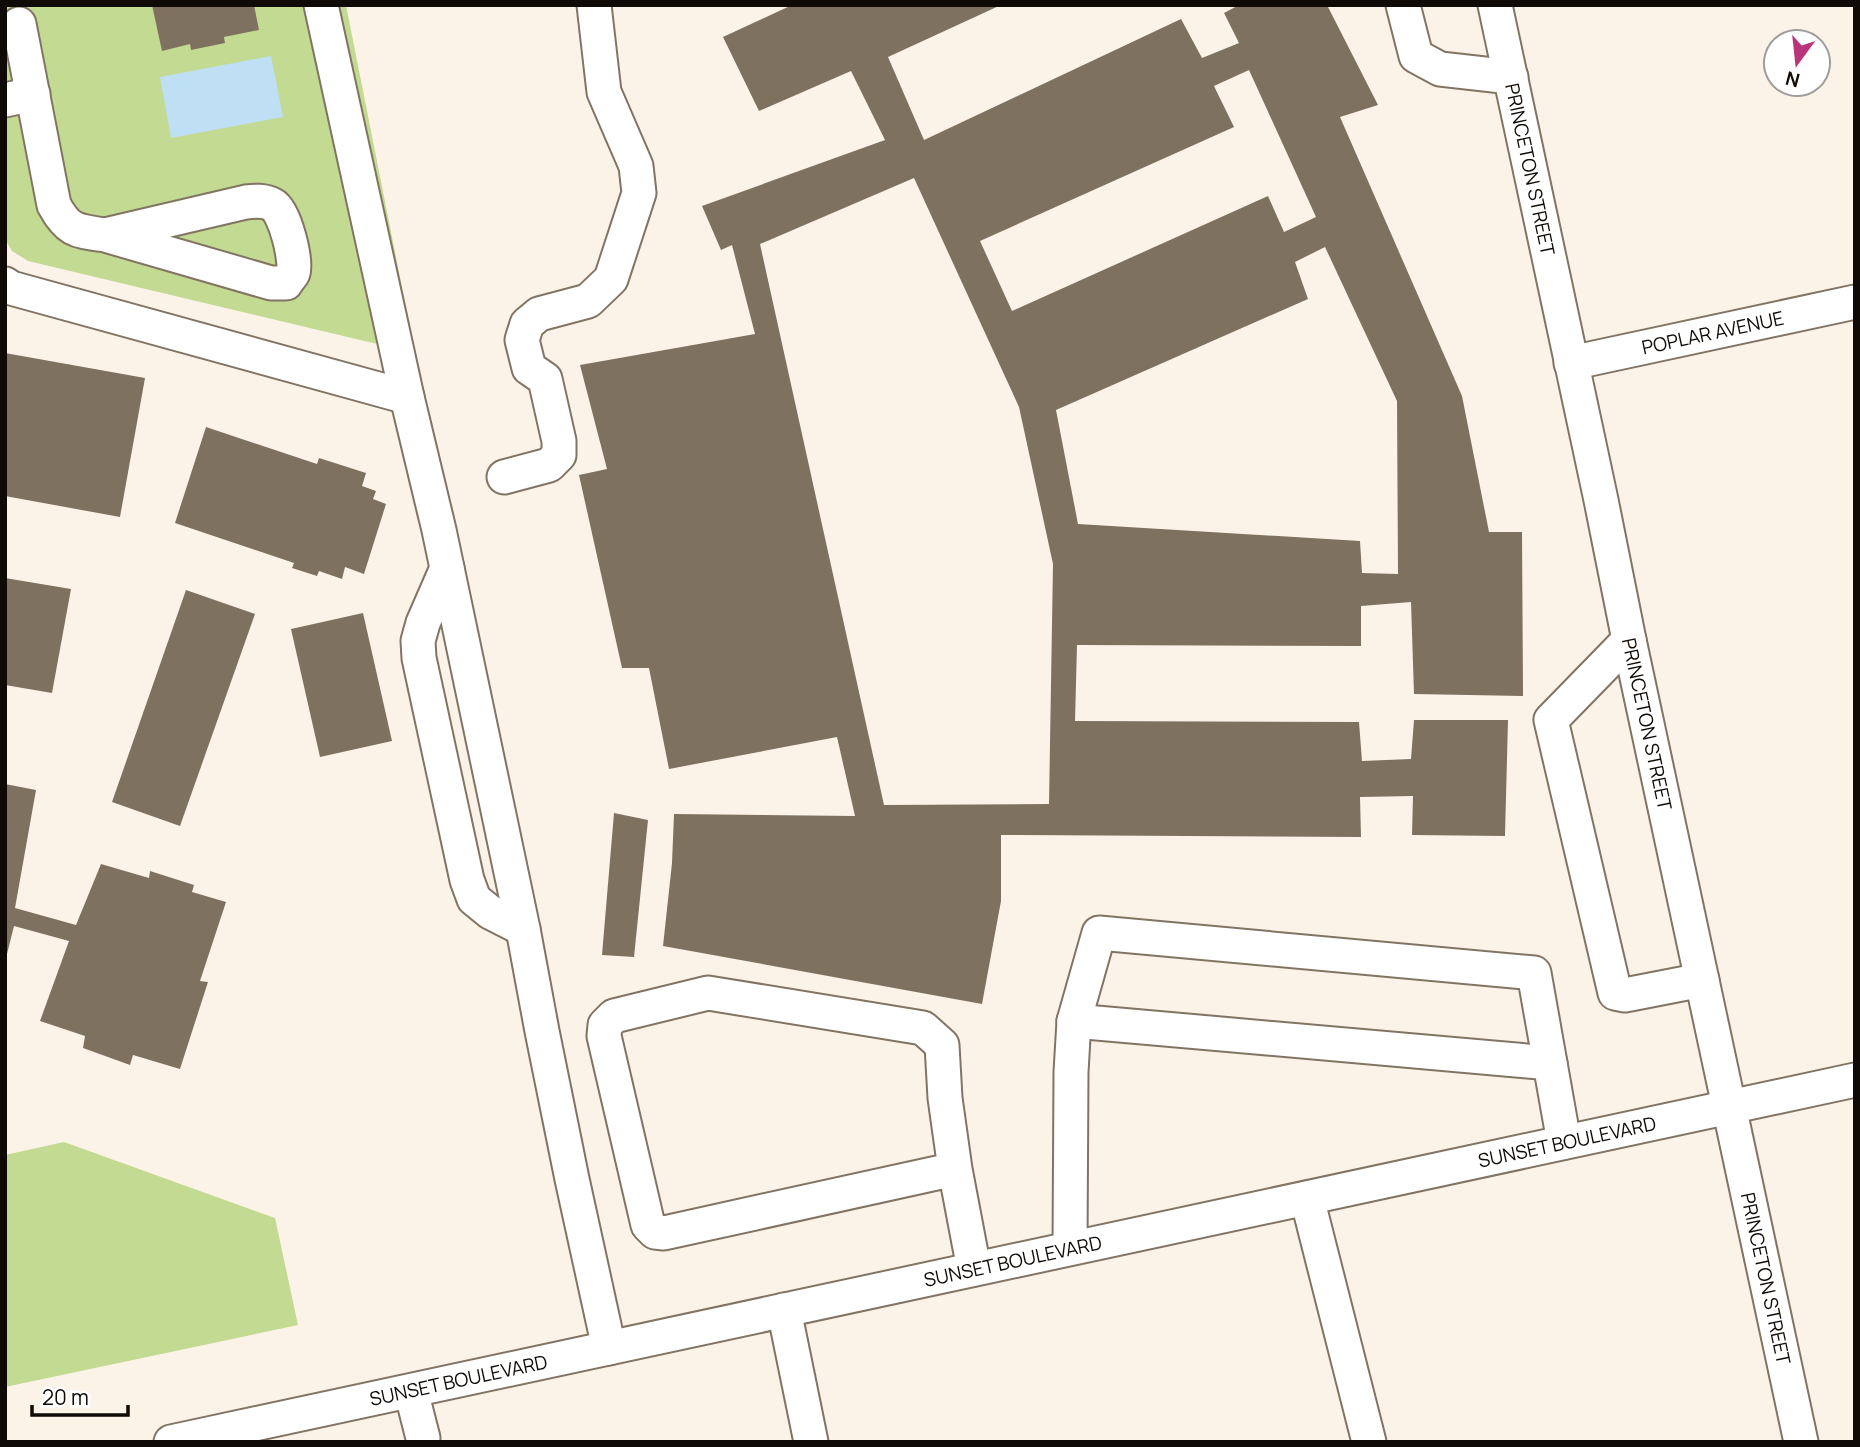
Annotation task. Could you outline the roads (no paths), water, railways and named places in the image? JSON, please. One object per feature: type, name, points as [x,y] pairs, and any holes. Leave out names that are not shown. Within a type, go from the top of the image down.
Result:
[{"type":"street","points":[[321,5],[439,530],[609,1348]]},
{"type":"street","points":[[504,477],[549,465],[559,455],[559,441],[545,379],[529,368],[522,340],[527,324],[539,314],[588,301],[611,279],[639,194],[636,166],[604,92],[594,5]]},
{"type":"street","points":[[1403,5],[1416,57],[1440,69],[1511,77]]},
{"type":"street","name":"PRINCETON STREET","points":[[1495,5],[1801,1442]]},
{"type":"street","points":[[19,24],[19,97],[54,205],[64,223],[83,232],[104,235],[271,284],[286,282],[293,273],[294,261],[283,216],[275,206],[260,201],[104,235]]},
{"type":"street","points":[[5,284],[11,288],[407,397]]},
{"type":"street","name":"POPLAR AVENUE","points":[[1571,363],[1855,302]]},
{"type":"street","points":[[447,568],[423,623],[418,640],[419,658],[467,880],[474,899],[490,912],[523,929]]},
{"type":"street","points":[[1629,640],[1551,720],[1615,993],[1625,995],[1702,980]]},
{"type":"street","points":[[1070,1248],[1071,1072],[1074,1021],[1099,933],[1534,973],[1564,1142]]},
{"type":"street","points":[[955,1168],[664,1233],[655,1232],[648,1225],[604,1036],[605,1025],[614,1016],[708,993],[923,1028],[942,1045],[945,1098],[974,1269]]},
{"type":"street","points":[[1074,1021],[1550,1063]]},
{"type":"street","name":"SUNSET BOULEVARD","points":[[171,1442],[273,1431],[411,1391],[1855,1080]]},
{"type":"street","points":[[1307,1198],[1369,1442]]},
{"type":"street","points":[[784,1310],[811,1442]]},
{"type":"street","points":[[411,1391],[423,1438]]},
{"type":"water","points":[[271,56],[283,117],[171,138],[160,77]]}]
